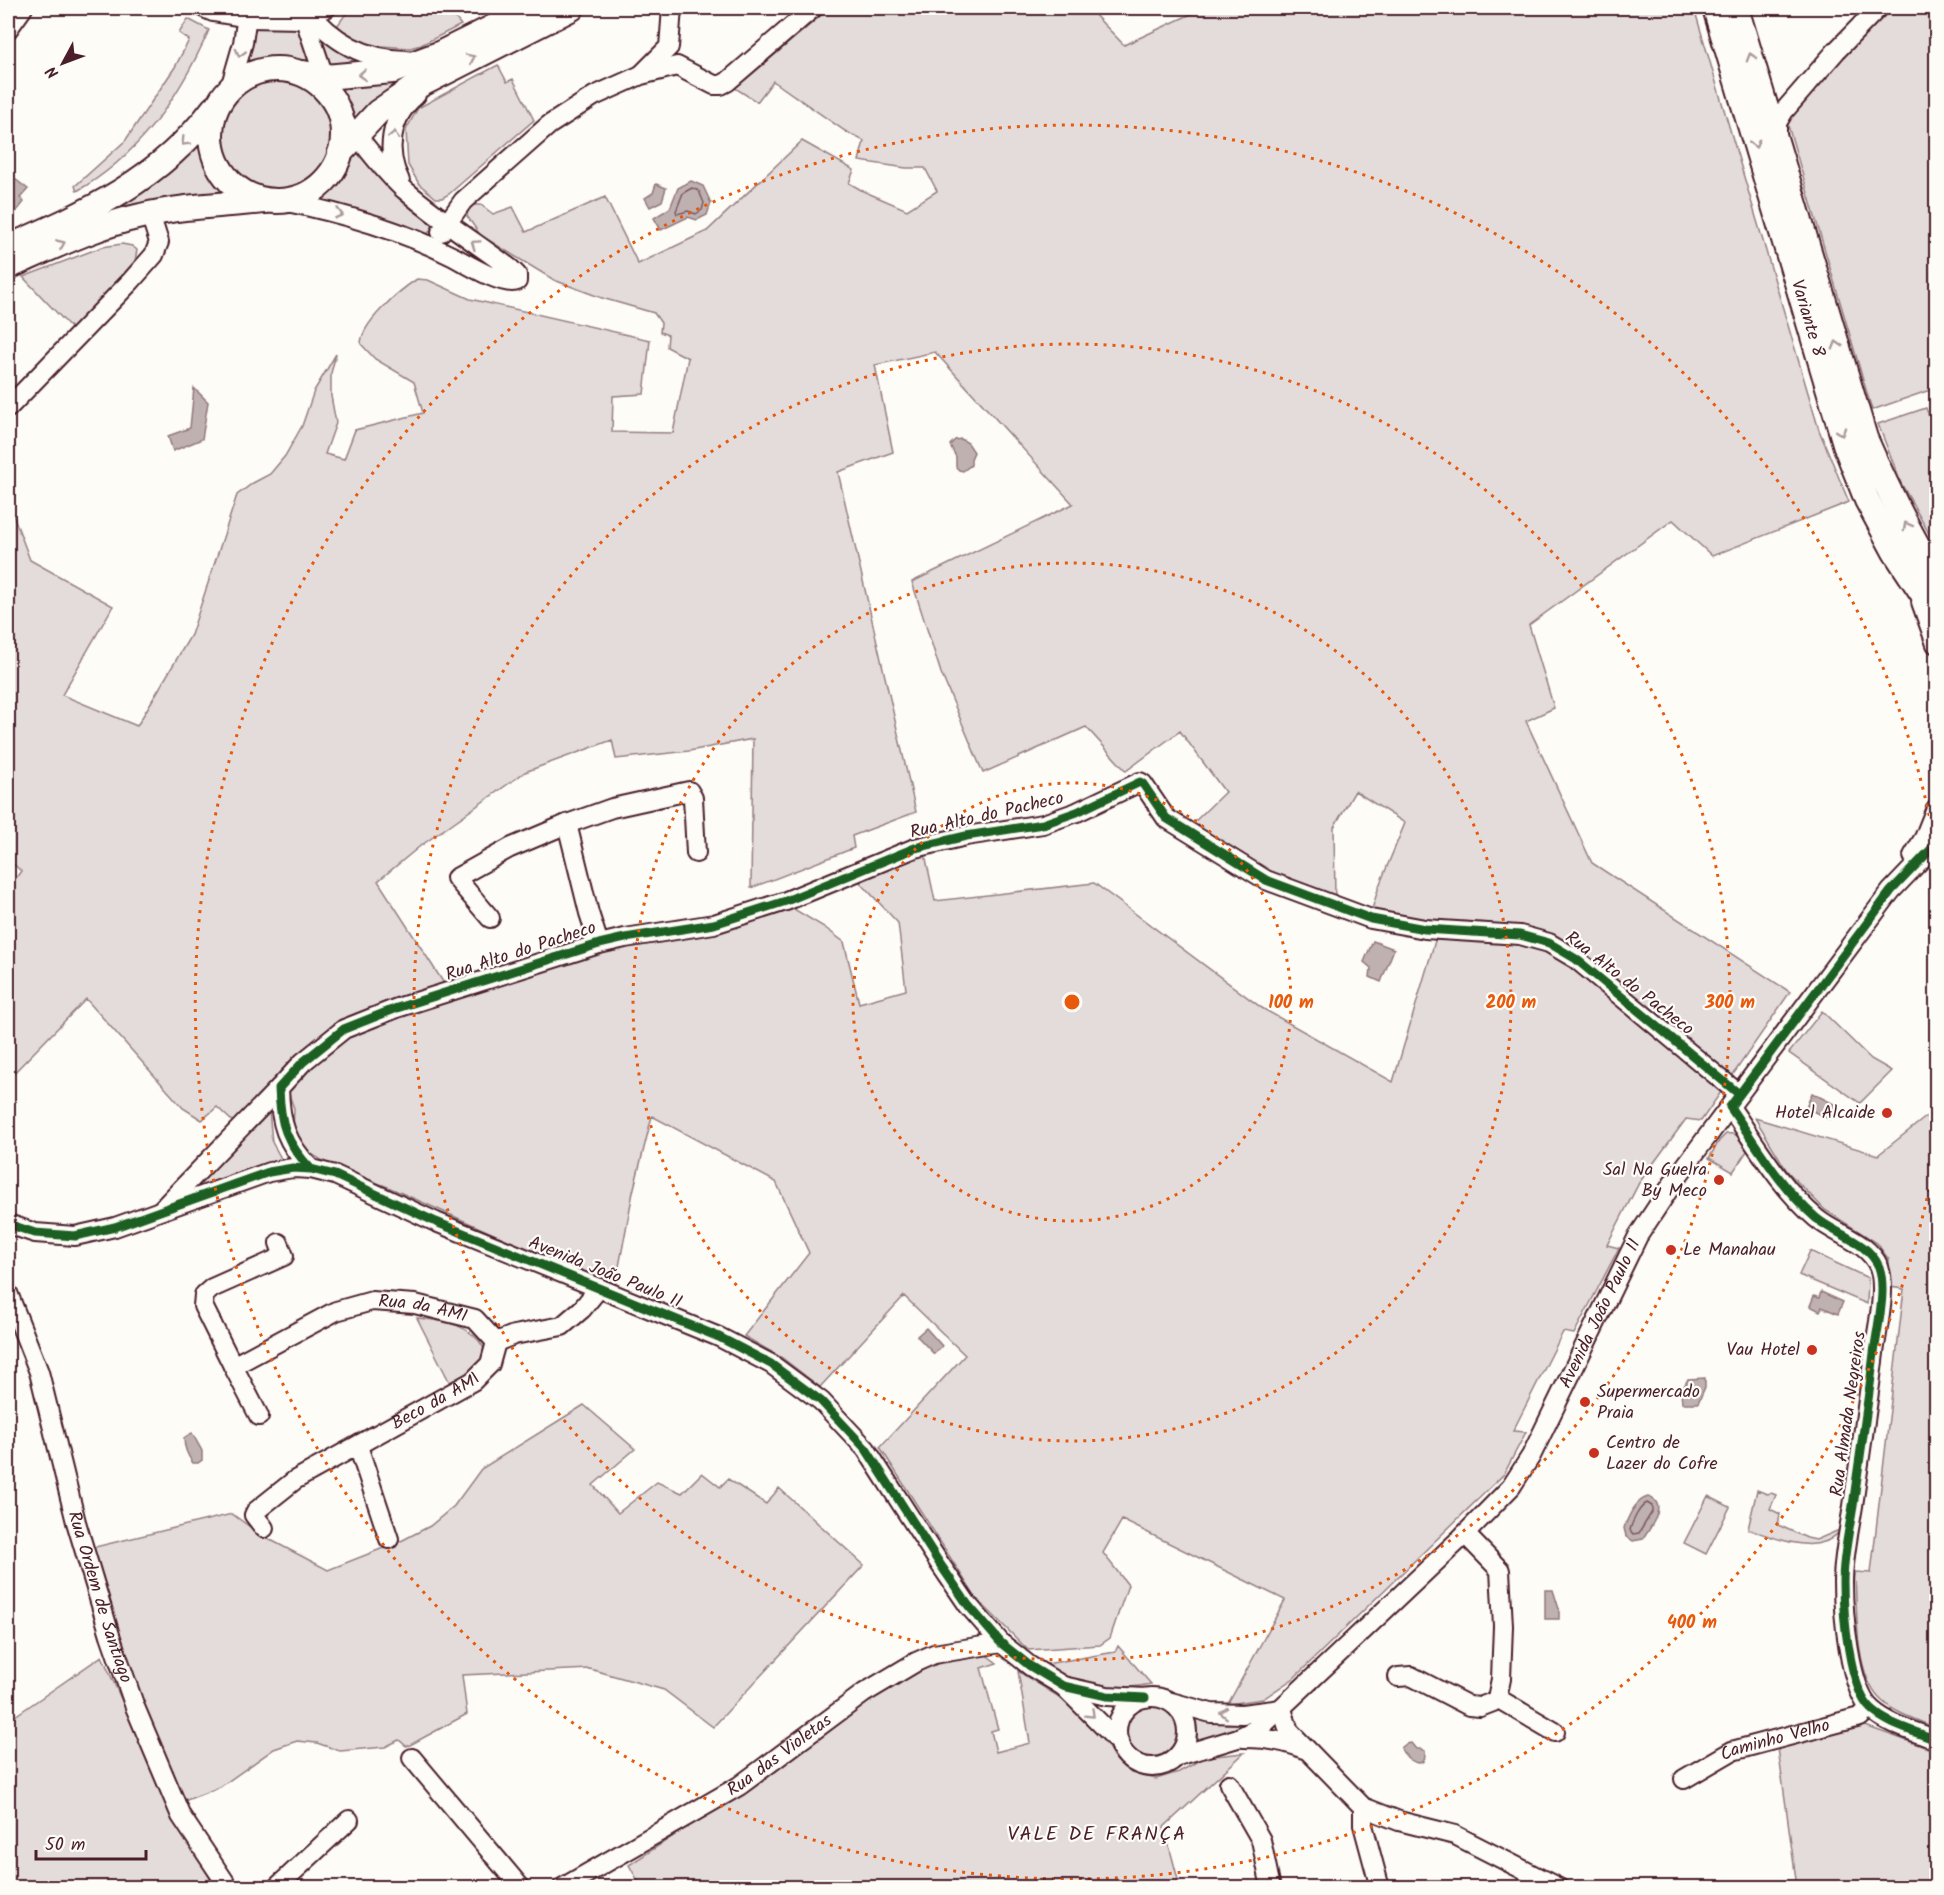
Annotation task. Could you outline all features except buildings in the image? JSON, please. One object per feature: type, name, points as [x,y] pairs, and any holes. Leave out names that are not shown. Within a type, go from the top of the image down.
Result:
[{"type":"main road","points":[[8,247],[95,208],[133,185],[174,154],[199,128],[226,92],[239,81],[260,71],[271,69],[294,71],[338,107],[378,112],[439,64],[532,8]]},
{"type":"main road","points":[[338,107],[393,71],[439,64],[572,8]]},
{"type":"main road","name":"Variante 8","points":[[1715,8],[1846,447],[1867,500],[1895,552],[1936,614]]},
{"type":"main road","name":"Variante 8","points":[[1736,8],[1865,438],[1893,500],[1936,577]]},
{"type":"main road","points":[[226,92],[213,117],[211,129],[213,152],[217,163],[222,173],[238,189],[259,199],[276,201]]},
{"type":"main road","points":[[8,267],[107,226],[150,214],[276,201],[304,195],[331,173],[340,153],[338,107]]},
{"type":"street","points":[[8,28],[23,8]]},
{"type":"street","points":[[204,8],[213,12],[248,13],[310,11]]},
{"type":"street","points":[[672,8],[669,47],[677,66],[714,85],[728,82],[813,8]]},
{"type":"street","points":[[1778,146],[1777,123],[1784,111],[1878,8]]},
{"type":"street","points":[[310,11],[330,34],[350,48],[386,60],[439,64]]},
{"type":"street","points":[[276,201],[312,207],[384,226],[433,246],[496,279],[513,283],[517,281],[517,275],[511,269],[405,190],[385,170],[338,107],[310,11]]},
{"type":"street","points":[[226,92],[243,43],[248,13]]},
{"type":"street","points":[[641,75],[669,47]]},
{"type":"street","points":[[405,190],[393,165],[393,138],[399,114],[439,64]]},
{"type":"street","points":[[433,246],[446,222],[463,201],[549,125],[594,96],[641,75],[677,66]]},
{"type":"street","points":[[1761,89],[1778,96],[1790,94],[1817,73]]},
{"type":"street","points":[[8,408],[154,255],[159,242],[150,214]]},
{"type":"street","points":[[1895,552],[1923,607],[1936,644]]},
{"type":"street","name":"Rua Alto do Pacheco","points":[[159,1212],[303,1062],[344,1029],[397,1008],[599,944],[714,924],[786,901],[915,848],[977,834],[1043,824],[1077,812],[1140,782],[1166,818],[1266,879],[1315,899],[1371,919],[1425,929],[1520,935],[1549,943],[1576,959],[1735,1101]]},
{"type":"street","points":[[490,918],[456,878],[510,848],[612,808],[689,791],[693,798],[696,853]]},
{"type":"street","points":[[1891,891],[1924,838],[1936,808]]},
{"type":"street","points":[[567,824],[599,944]]},
{"type":"street","points":[[1891,891],[1936,844]]},
{"type":"street","name":"Avenida João Paulo II","points":[[1238,1738],[1262,1726],[1282,1709],[1511,1487],[1526,1464],[1638,1236],[1677,1177],[1891,891]]},
{"type":"street","points":[[279,1088],[280,1114],[287,1136],[298,1156],[311,1169]]},
{"type":"street","name":"Rua Almada Negreiros","points":[[1735,1101],[1776,1176],[1801,1205],[1827,1228],[1852,1239],[1871,1253],[1880,1269],[1882,1291],[1843,1582],[1850,1658],[1858,1685],[1870,1708]]},
{"type":"street","name":"Avenida João Paulo II","points":[[8,1224],[35,1233],[75,1236],[115,1227],[269,1172],[293,1168],[311,1169],[335,1175],[436,1222],[728,1342],[771,1364],[821,1401],[866,1449],[968,1605],[1001,1643],[1030,1666],[1063,1686]]},
{"type":"street","points":[[259,1416],[203,1306],[204,1295],[212,1288],[284,1256],[279,1243]]},
{"type":"street","points":[[496,1342],[514,1335],[562,1326],[582,1309],[599,1288]]},
{"type":"street","name":"Rua Ordem de Santiago","points":[[8,1293],[39,1372],[76,1522],[110,1635],[135,1707],[181,1816],[229,1887]]},
{"type":"street","name":"Rua da AMI","points":[[233,1366],[336,1311],[372,1301],[414,1304],[475,1319],[496,1342]]},
{"type":"street","name":"Beco da AMI","points":[[264,1528],[254,1515],[256,1511],[295,1480],[473,1381],[490,1364],[496,1342]]},
{"type":"street","points":[[358,1446],[389,1539]]},
{"type":"street","points":[[1398,1677],[1411,1676],[1469,1706],[1488,1705],[1497,1698],[1501,1679],[1503,1626],[1500,1570],[1465,1534]]},
{"type":"street","name":"Rua das Violetas","points":[[562,1887],[739,1786],[864,1693],[916,1662],[934,1654],[1001,1643]]},
{"type":"street","points":[[1063,1686],[1119,1743],[1126,1755],[1145,1766],[1159,1766],[1172,1761],[1182,1750],[1187,1736],[1185,1722],[1178,1709],[1167,1700]]},
{"type":"street","points":[[1063,1686],[1107,1696],[1152,1697],[1211,1713],[1242,1714],[1282,1709],[1289,1731],[1363,1807],[1400,1821],[1455,1835],[1559,1887]]},
{"type":"street","points":[[1119,1743],[1118,1728],[1122,1714],[1132,1704],[1145,1698]]},
{"type":"street","points":[[1497,1698],[1555,1732]]},
{"type":"street","points":[[1870,1708],[1891,1722],[1936,1740]]},
{"type":"street","name":"Caminho Velho","points":[[1684,1779],[1732,1751],[1860,1717],[1870,1708]]},
{"type":"street","points":[[1178,1756],[1238,1738],[1267,1738],[1291,1743],[1312,1753]]},
{"type":"street","points":[[412,1758],[521,1887]]},
{"type":"street","points":[[1229,1784],[1261,1840],[1271,1887]]},
{"type":"street","points":[[1363,1807],[1363,1825],[1380,1887]]},
{"type":"street","points":[[276,1887],[349,1820]]},
{"type":"shaded area","points":[[350,8],[447,8],[461,25],[410,48],[367,45],[337,26]]},
{"type":"shaded area","points":[[830,8],[1088,8],[1124,45],[1204,8],[1694,8],[1819,430],[1849,502],[1712,556],[1673,520],[1529,625],[1554,708],[1526,721],[1592,863],[1790,992],[1701,1121],[1686,1119],[1639,1183],[1607,1245],[1619,1248],[1574,1334],[1563,1332],[1513,1431],[1526,1432],[1504,1474],[1294,1678],[1263,1699],[1228,1704],[1285,1600],[1122,1520],[1103,1553],[1128,1585],[1110,1638],[1100,1645],[1028,1650],[976,1598],[880,1447],[965,1355],[904,1296],[820,1387],[782,1358],[744,1336],[809,1253],[776,1182],[652,1116],[633,1192],[615,1288],[388,1187],[328,1164],[303,1149],[293,1133],[294,1108],[281,1073],[233,1122],[217,1107],[202,1120],[183,1108],[86,999],[8,1079],[8,889],[21,871],[8,859],[8,501],[30,560],[113,606],[62,695],[137,726],[191,635],[237,495],[270,474],[285,456],[302,426],[314,391],[336,354],[331,373],[331,396],[336,423],[325,454],[344,459],[355,430],[423,413],[414,382],[375,359],[361,344],[367,327],[374,317],[417,279],[428,280],[470,299],[650,340],[644,394],[613,396],[612,432],[673,433],[688,358],[667,347],[668,335],[660,332],[661,323],[654,313],[602,298],[554,280],[480,235],[467,216],[468,210],[473,205],[481,205],[493,214],[513,207],[526,232],[605,197],[638,264],[707,231],[802,141],[854,170],[849,183],[907,210],[937,191],[925,168],[906,168],[859,161],[864,141],[845,131],[773,81],[757,102],[735,88]],"holes":[[[935,352],[1073,504],[912,582],[941,673],[983,773],[1086,727],[1126,771],[1180,731],[1225,792],[1190,826],[1279,876],[1335,900],[1334,827],[1355,791],[1405,823],[1379,886],[1370,916],[1440,924],[1393,1082],[1262,1008],[1094,883],[935,901],[925,854],[858,880],[898,923],[906,990],[859,1003],[844,942],[789,906],[576,959],[454,999],[378,881],[419,847],[525,772],[612,740],[616,759],[689,751],[753,739],[751,888],[854,848],[852,836],[916,812],[838,472],[893,452],[875,365]]]},
{"type":"shaded area","points":[[1889,8],[1936,8],[1936,365],[1934,366],[1936,388],[1872,410],[1787,122],[1849,49]]},
{"type":"shaded area","points":[[188,19],[209,30],[171,100],[139,142],[99,177],[77,191],[75,186],[125,141],[175,67],[189,40],[179,33]]},
{"type":"shaded area","points":[[300,25],[312,63],[309,66],[276,61],[244,67],[256,26]]},
{"type":"shaded area","points":[[319,35],[340,51],[380,65],[331,69]]},
{"type":"shaded area","points":[[498,65],[507,82],[513,79],[534,120],[449,194],[436,198],[419,184],[408,165],[406,130],[418,108]]},
{"type":"shaded area","points":[[429,67],[357,124],[337,83]]},
{"type":"shaded area","points":[[277,81],[298,85],[316,97],[328,115],[332,136],[328,157],[316,175],[298,187],[277,191],[256,187],[238,175],[226,157],[222,136],[226,115],[238,97],[256,85]]},
{"type":"shaded area","points":[[202,140],[205,157],[212,172],[233,197],[89,220]]},
{"type":"shaded area","points":[[357,147],[392,189],[433,226],[427,235],[382,218],[318,203],[339,183]]},
{"type":"shaded area","points":[[122,244],[132,246],[137,250],[135,261],[73,330],[23,277],[102,247]]},
{"type":"shaded area","points":[[1926,408],[1933,427],[1936,426],[1936,546],[1901,483],[1878,424]]},
{"type":"shaded area","points":[[1822,1011],[1871,1059],[1892,1071],[1860,1103],[1789,1053]]},
{"type":"shaded area","points":[[1936,1109],[1936,1728],[1898,1712],[1879,1698],[1865,1672],[1858,1638],[1855,1572],[1871,1573],[1904,1289],[1889,1287],[1889,1260],[1877,1243],[1825,1210],[1787,1171],[1755,1118],[1878,1155]]},
{"type":"shaded area","points":[[269,1110],[272,1142],[283,1162],[189,1193]]},
{"type":"shaded area","points":[[1726,1134],[1737,1135],[1749,1148],[1733,1172],[1709,1158]]},
{"type":"shaded area","points":[[1810,1251],[1868,1278],[1867,1304],[1799,1275]]},
{"type":"shaded area","points":[[417,1318],[446,1322],[471,1333],[484,1348],[483,1363],[451,1385]]},
{"type":"shaded area","points":[[584,1405],[635,1449],[593,1485],[618,1513],[657,1482],[682,1493],[702,1473],[720,1487],[728,1479],[766,1504],[779,1488],[864,1565],[713,1727],[664,1690],[590,1669],[462,1675],[467,1714],[410,1745],[406,1746],[399,1740],[385,1747],[340,1751],[317,1743],[297,1741],[274,1749],[220,1787],[184,1801],[136,1692],[91,1548],[232,1514],[263,1536],[328,1570],[401,1541],[430,1526],[454,1506],[481,1469]]},
{"type":"shaded area","points":[[1757,1490],[1776,1495],[1770,1509],[1780,1514],[1778,1525],[1807,1538],[1816,1540],[1844,1528],[1827,1541],[1816,1544],[1786,1541],[1748,1529]]},
{"type":"shaded area","points":[[1708,1496],[1730,1507],[1706,1554],[1684,1543]]},
{"type":"shaded area","points":[[1118,1646],[1151,1684],[1123,1688],[1096,1687],[1070,1679],[1046,1664],[1115,1652]]},
{"type":"shaded area","points":[[985,1654],[997,1663],[981,1668],[998,1729],[991,1731],[996,1752],[1030,1743],[1018,1671],[1056,1695],[1094,1724],[1111,1752],[1131,1773],[1156,1779],[1179,1772],[1206,1757],[1244,1753],[1164,1827],[1180,1887],[642,1888],[629,1865],[783,1764],[912,1667]]},
{"type":"shaded area","points":[[102,1656],[170,1809],[215,1887],[8,1887],[8,1702],[15,1716]]},
{"type":"shaded area","points":[[1151,1705],[1161,1707],[1169,1713],[1175,1721],[1177,1731],[1175,1741],[1169,1749],[1161,1755],[1151,1757],[1141,1755],[1133,1749],[1127,1741],[1125,1731],[1127,1721],[1133,1713],[1141,1707]]},
{"type":"shaded area","points":[[1193,1717],[1226,1724],[1259,1722],[1194,1743]]},
{"type":"shaded area","points":[[1857,1723],[1936,1751],[1936,1887],[1797,1887],[1778,1748]]},
{"type":"water","points":[[15,179],[28,189],[20,198],[24,202],[8,222],[8,195],[11,191],[8,188]]},
{"type":"water","points":[[691,181],[703,186],[711,203],[707,215],[697,220],[688,217],[661,230],[654,218],[670,208],[678,188]]},
{"type":"water","points":[[656,184],[666,188],[662,201],[650,207],[645,198],[653,193]]},
{"type":"water","points":[[194,388],[208,402],[202,439],[173,451],[168,436],[190,428]]},
{"type":"water","points":[[961,439],[968,443],[974,452],[971,465],[963,471],[956,467],[956,457],[950,445],[955,440]]},
{"type":"water","points":[[1373,941],[1394,949],[1381,982],[1370,977],[1371,968],[1364,962]]},
{"type":"water","points":[[1812,1093],[1836,1105],[1829,1119],[1806,1108]]},
{"type":"water","points":[[1821,1292],[1843,1302],[1838,1314],[1822,1307],[1820,1311],[1810,1306],[1814,1296],[1819,1298]]},
{"type":"water","points":[[926,1328],[942,1346],[934,1354],[917,1336]]},
{"type":"water","points":[[1705,1378],[1705,1387],[1698,1403],[1682,1403],[1681,1392],[1688,1379]]},
{"type":"water","points":[[192,1433],[202,1451],[202,1460],[198,1463],[193,1463],[185,1445],[184,1438]]},
{"type":"water","points":[[1648,1497],[1657,1504],[1656,1516],[1643,1539],[1633,1541],[1626,1536],[1624,1528],[1636,1505]]},
{"type":"water","points":[[1545,1590],[1553,1590],[1559,1609],[1559,1619],[1545,1619]]},
{"type":"water","points":[[1411,1743],[1416,1749],[1425,1751],[1421,1762],[1414,1762],[1402,1751],[1401,1748]]},
{"type":"cycle path","points":[[311,1169],[302,1160],[286,1132],[279,1088],[303,1062],[344,1029],[397,1008],[599,944],[714,924],[786,901],[915,848],[966,836],[1043,824],[1077,812],[1140,782],[1166,818],[1266,880],[1371,919],[1425,929],[1520,935],[1549,943],[1576,959],[1739,1094]]},
{"type":"cycle path","points":[[1936,844],[1891,891],[1730,1107],[1770,1166],[1803,1206],[1824,1224],[1860,1245],[1874,1258],[1879,1267],[1882,1287],[1881,1310],[1844,1563],[1843,1595],[1846,1630],[1857,1685],[1863,1699],[1871,1709],[1894,1723],[1936,1740]]},
{"type":"cycle path","points":[[8,1224],[35,1233],[75,1236],[115,1227],[269,1172],[293,1168],[311,1169],[335,1175],[436,1222],[719,1337],[771,1364],[821,1401],[866,1449],[968,1605],[1001,1643],[1030,1666],[1063,1686],[1107,1696],[1145,1698]]},
{"type":"place","name":"Hotel Alcaide","points":[[1887,1113]]},
{"type":"place","name":"Sal Na Guelra By Meco","points":[[1719,1180]]},
{"type":"place","name":"Le Manahau","points":[[1671,1250]]},
{"type":"place","name":"Vau Hotel","points":[[1812,1350]]},
{"type":"place","name":"Supermercado Praia","points":[[1585,1402]]},
{"type":"place","name":"Centro de Lazer do Cofre","points":[[1594,1453]]},
{"type":"district","name":"VALE DE FRANÇA","points":[[1097,1835]]}]
